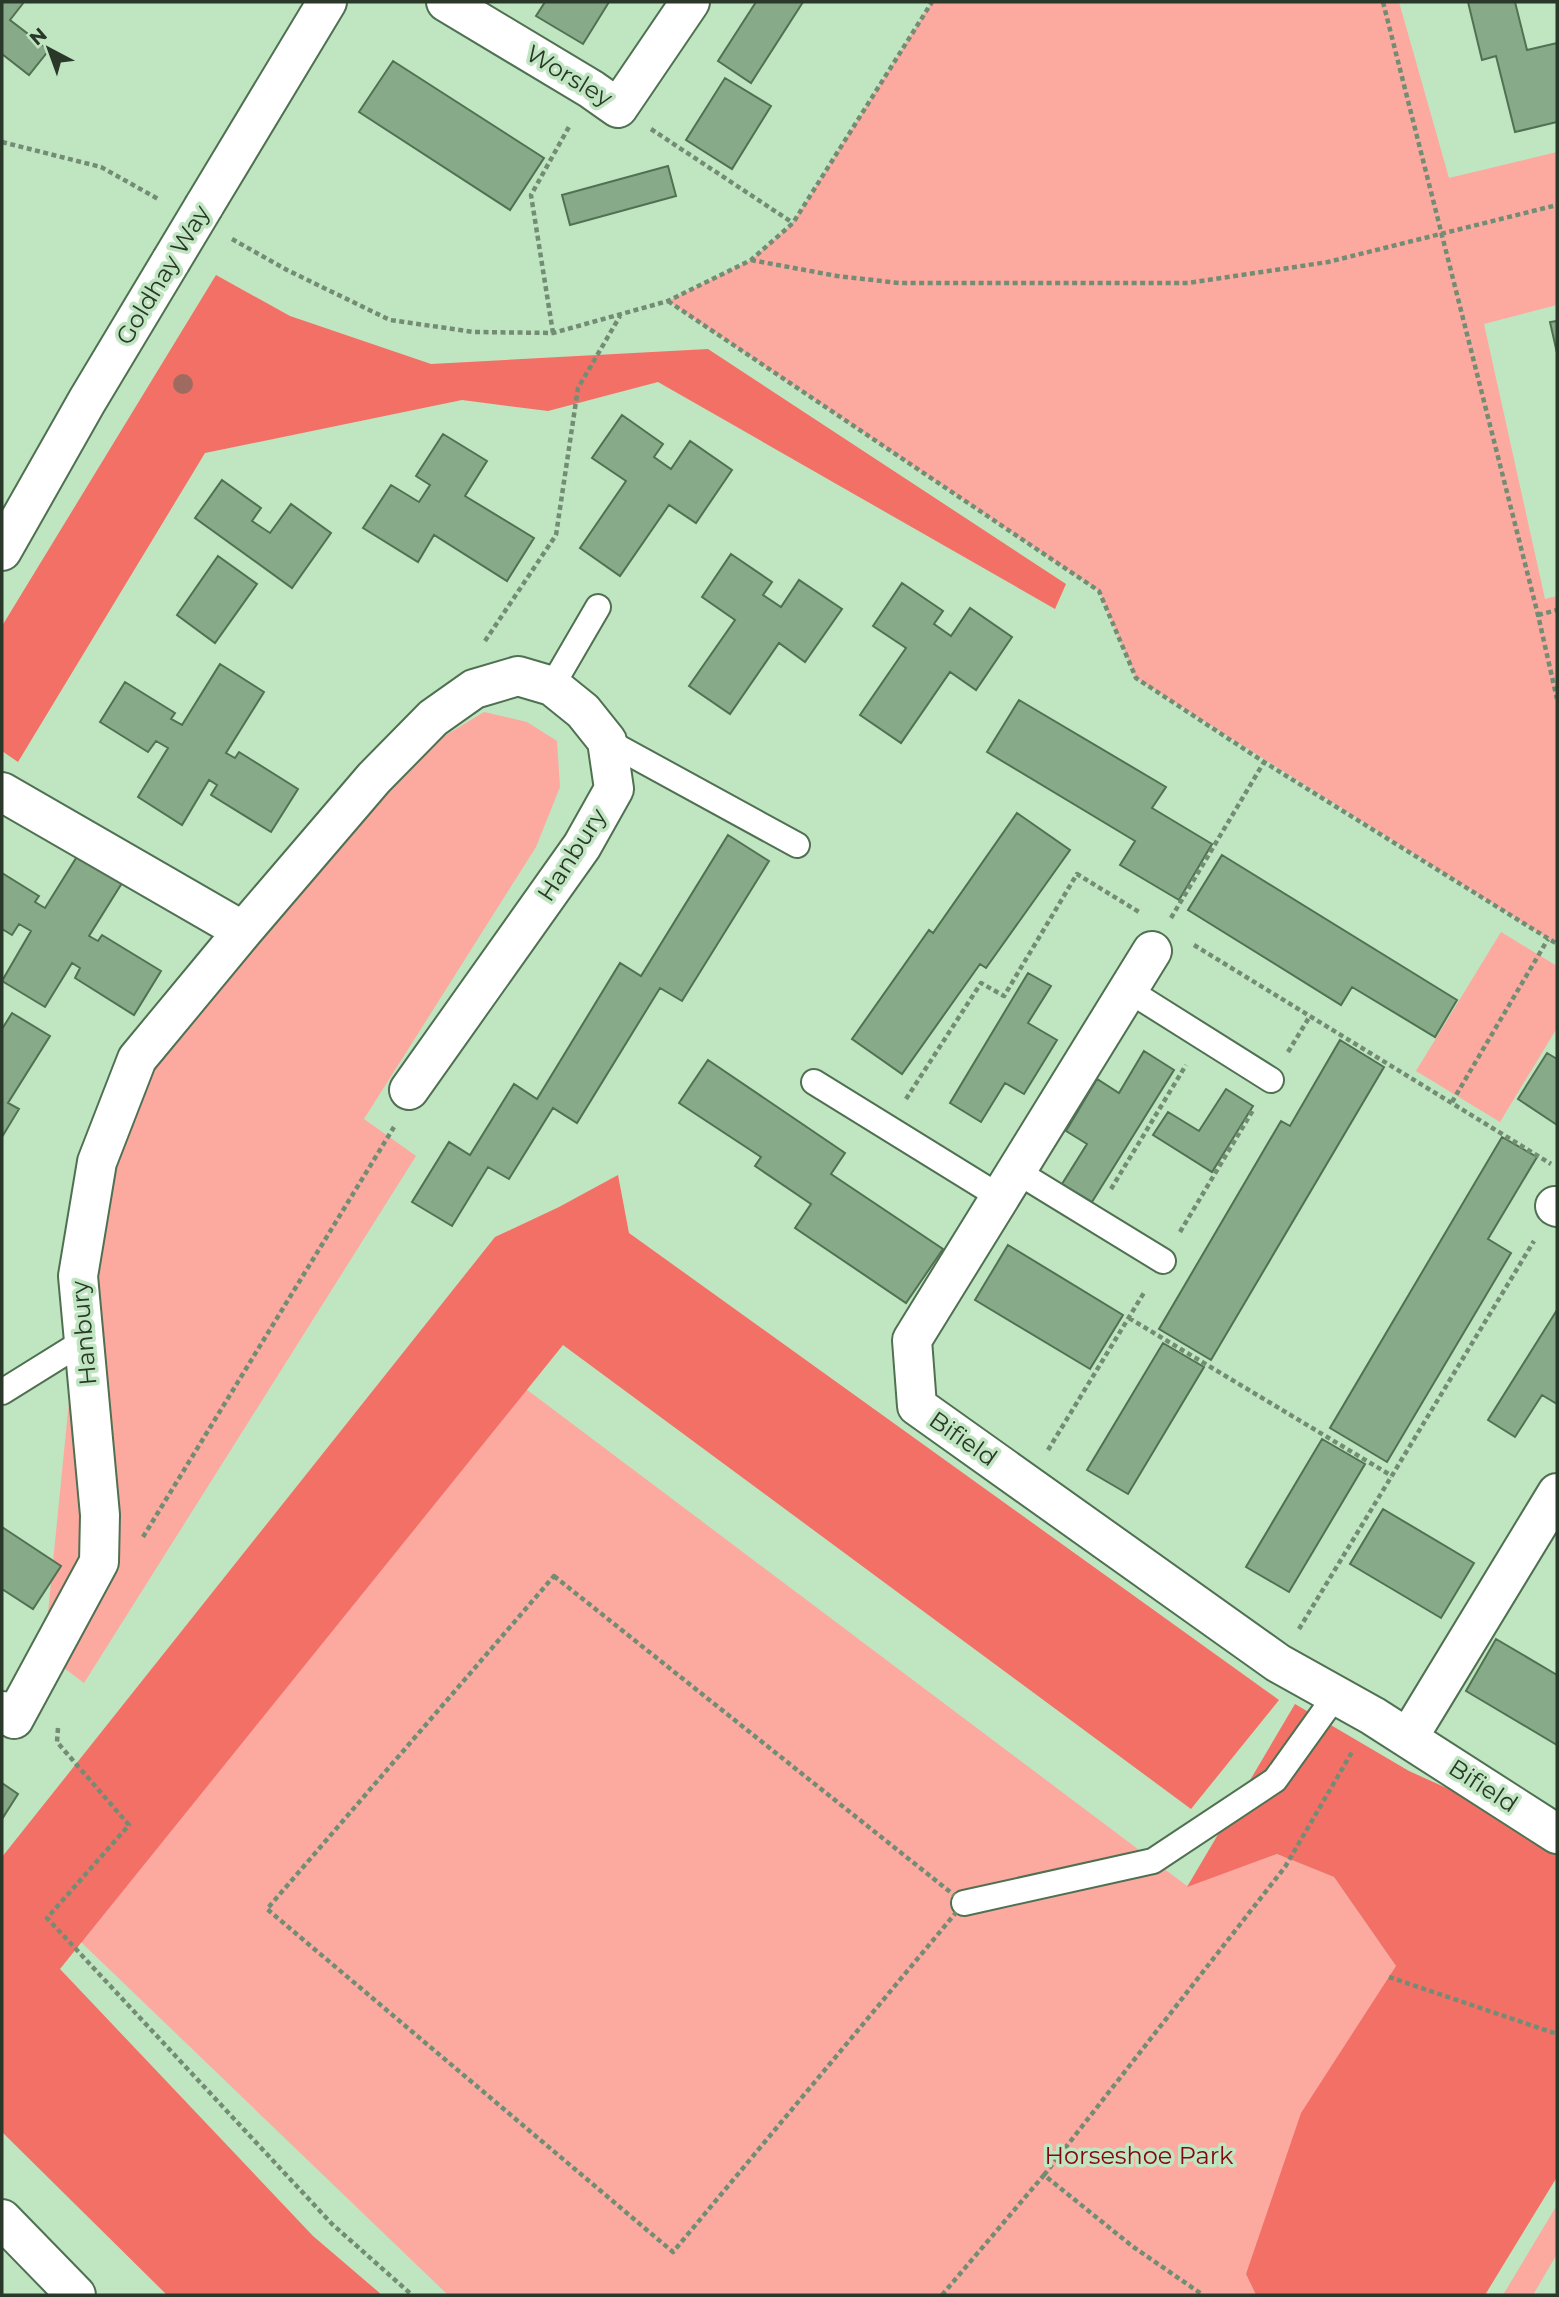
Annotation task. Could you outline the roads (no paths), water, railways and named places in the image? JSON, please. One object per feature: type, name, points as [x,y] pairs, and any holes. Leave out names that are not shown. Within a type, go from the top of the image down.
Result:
[{"type":"street","name":"Goldhay Way","points":[[2,551],[171,261],[188,206],[327,2]]},
{"type":"street","name":"Worsley","points":[[446,2],[605,99],[690,2]]},
{"type":"street","name":"Hanbury","points":[[8,1715],[99,1562],[100,1515],[78,1276],[97,1162],[137,1059],[374,778],[433,718],[474,689],[518,676],[552,685],[583,711],[607,741],[614,789],[582,846],[409,1090]]},
{"type":"street","points":[[2,792],[243,931]]},
{"type":"street","name":"Bifield","points":[[1158,939],[912,1340],[917,1406],[1278,1663],[1373,1716],[1557,1835]]},
{"type":"street","points":[[1408,1738],[1557,1493]]},
{"type":"street","points":[[2,2219],[73,2295]]},
{"type":"lane","points":[[552,685],[598,607]]},
{"type":"lane","points":[[607,741],[797,845]]},
{"type":"lane","points":[[1128,990],[1271,1080]]},
{"type":"lane","points":[[814,1082],[888,1128],[1008,1184],[1094,1218],[1163,1261]]},
{"type":"lane","points":[[2,1392],[84,1341]]},
{"type":"lane","points":[[964,1903],[1153,1861],[1275,1780],[1336,1695]]},
{"type":"park label","name":"Horseshoe Park","points":[[1139,2156]]}]
